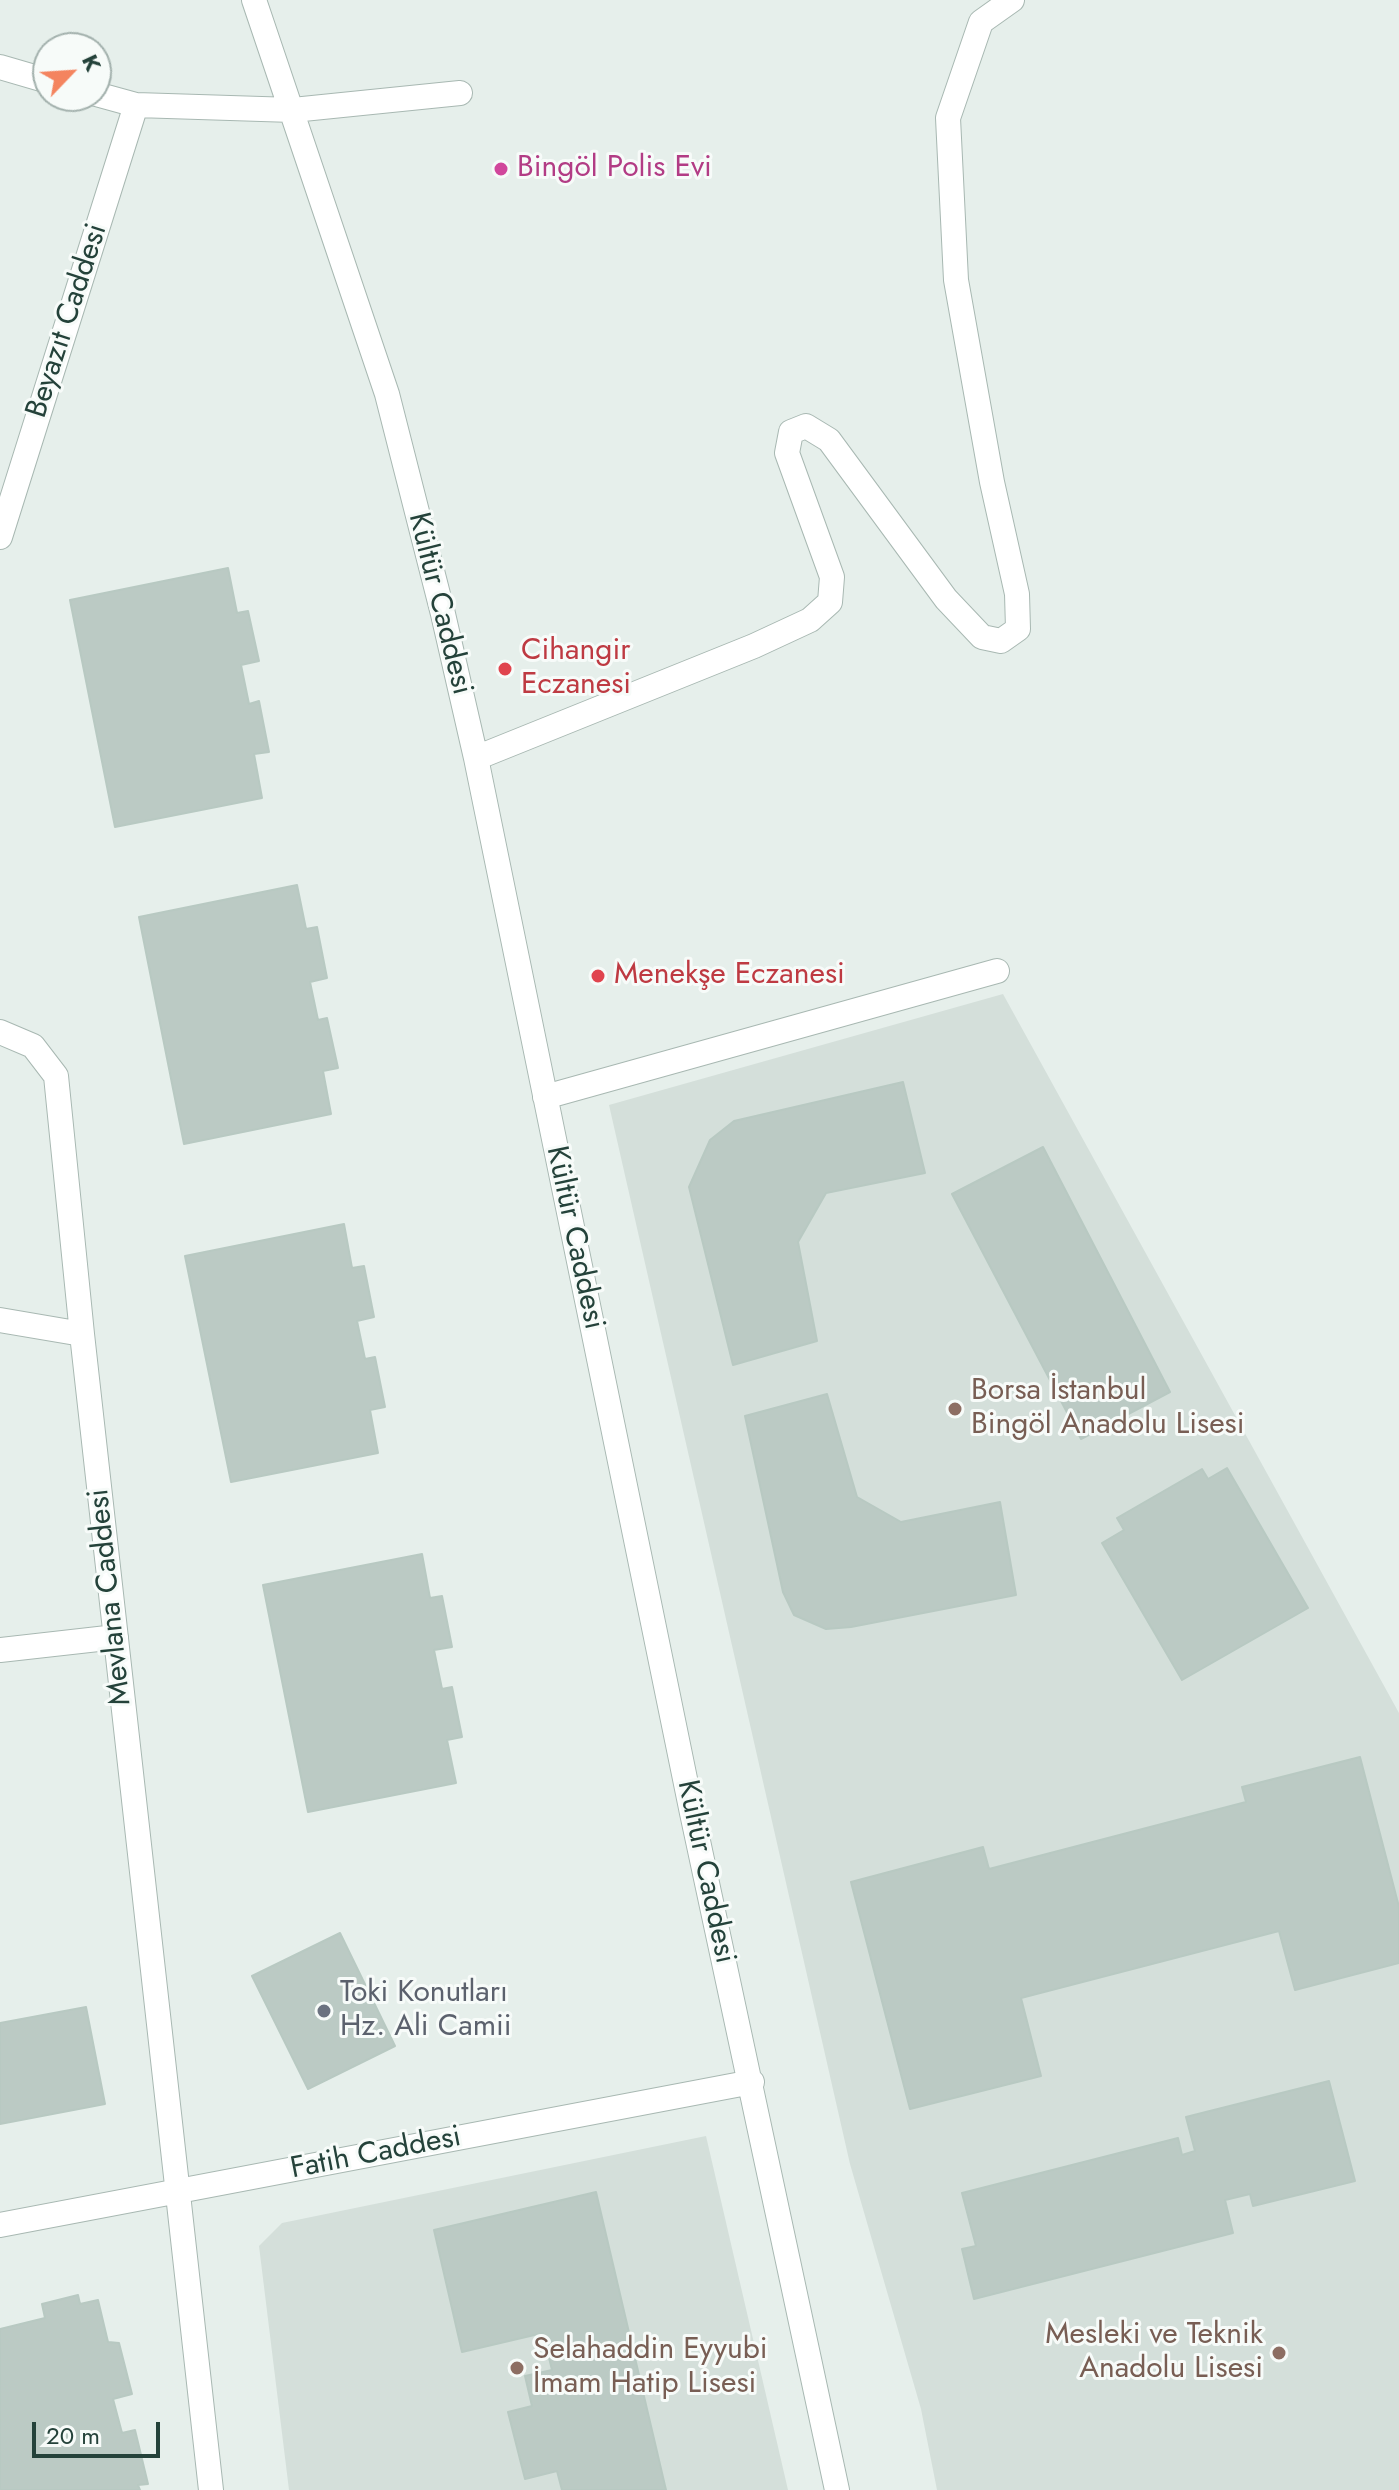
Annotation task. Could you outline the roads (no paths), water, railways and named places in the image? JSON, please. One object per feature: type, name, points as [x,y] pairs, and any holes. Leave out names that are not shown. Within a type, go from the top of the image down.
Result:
[{"type":"street","name":"Kültür Caddesi","points":[[254,0],[387,394],[476,758],[692,1813],[837,2490]]},
{"type":"street","points":[[476,758],[754,646],[810,620],[830,602],[832,577],[787,453],[791,432],[806,426],[829,440],[938,588],[982,637],[1001,641],[1018,629],[1017,594],[992,482],[956,280],[948,118],[981,22],[1012,0]]},
{"type":"street","points":[[0,67],[32,76]]},
{"type":"street","points":[[112,98],[136,105],[293,110],[460,93]]},
{"type":"street","name":"Beyazıt Caddesi","points":[[0,537],[136,105]]},
{"type":"street","points":[[545,1097],[997,971]]},
{"type":"street","name":"Mevlana Caddesi","points":[[0,1032],[33,1046],[56,1076],[211,2490]]},
{"type":"street","points":[[0,1320],[82,1334]]},
{"type":"street","points":[[0,1650],[116,1637]]},
{"type":"street","name":"Fatih Caddesi","points":[[0,2225],[752,2082]]},
{"type":"place","name":"Bingöl Polis Evi","points":[[501,169]]},
{"type":"place","name":"Cihangir Eczanesi","points":[[505,669]]},
{"type":"place","name":"Menekşe Eczanesi","points":[[598,976]]},
{"type":"place","name":"Borsa İstanbul Bingöl Anadolu Lisesi","points":[[955,1409]]},
{"type":"place","name":"Toki Konutları Hz. Ali Camii","points":[[324,2011]]},
{"type":"place","name":"Mesleki ve Teknik Anadolu Lisesi","points":[[1279,2353]]},
{"type":"place","name":"Selahaddin Eyyubi İmam Hatip Lisesi","points":[[517,2368]]}]
